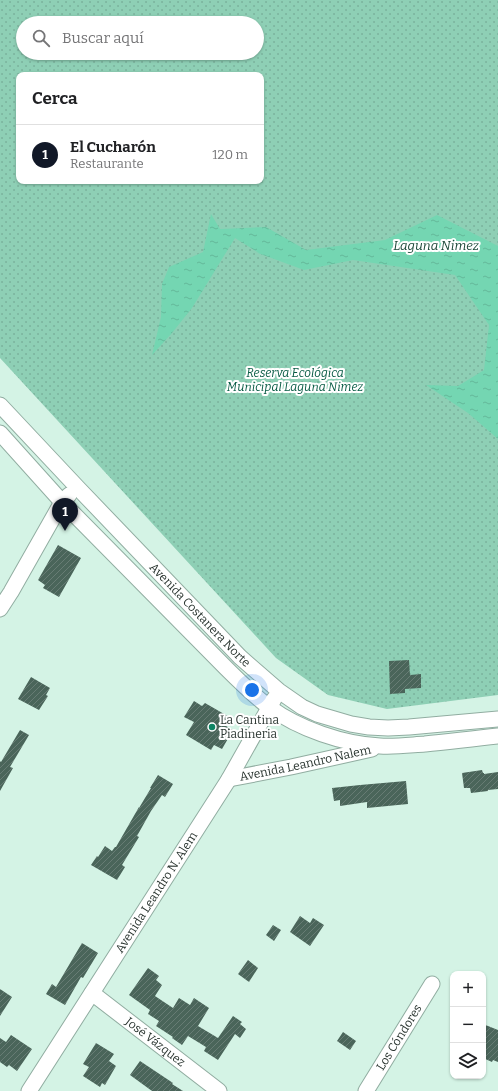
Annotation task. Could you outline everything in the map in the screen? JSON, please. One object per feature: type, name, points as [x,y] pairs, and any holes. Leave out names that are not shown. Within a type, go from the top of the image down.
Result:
[{"type":"street","name":"Avenida Costanera Norte","points":[[0,405],[240,657],[279,691],[302,707],[317,714],[351,724],[369,727],[409,728],[498,719]]},
{"type":"street","name":"Avenida Costanera Norte","points":[[0,433],[62,502],[235,677],[269,707],[296,723],[312,730],[364,745],[406,745],[498,736]]},
{"type":"street","points":[[0,609],[62,502],[77,487]]},
{"type":"street","name":"Avenida Leandro N. Alem","points":[[29,1091],[229,779],[279,691]]},
{"type":"street","name":"Avenida Leandro Nalem","points":[[229,779],[291,767],[381,746]]},
{"type":"street","name":"Los Cóndores","points":[[366,1091],[432,984]]},
{"type":"street","name":"José Vázquez","points":[[92,993],[219,1091]]},
{"type":"green space","name":"Reserva Ecológica Municipal Laguna Nimez","points":[[0,0],[498,0],[498,695],[387,709],[328,695],[276,658],[0,358]]},
{"type":"water","name":"Laguna Nimez","points":[[211,214],[220,229],[266,227],[306,250],[385,240],[437,215],[498,246],[498,439],[468,413],[426,385],[458,386],[484,370],[489,325],[455,275],[353,260],[304,270],[255,252],[259,253],[235,238],[192,308],[152,355],[161,317],[162,284],[169,267],[203,252]]},
{"type":"building","points":[[58,545],[81,558],[59,597],[43,588],[45,585],[38,580]]},
{"type":"building","points":[[409,660],[410,675],[421,674],[421,688],[405,689],[405,693],[390,694],[389,661]]},
{"type":"building","points":[[31,677],[50,688],[46,695],[48,696],[39,710],[18,699]]},
{"type":"building","points":[[194,701],[202,706],[205,703],[231,718],[226,726],[233,730],[222,749],[214,745],[211,750],[186,735],[194,722],[184,717]]},
{"type":"building","points":[[20,730],[29,735],[10,767],[13,768],[0,791],[0,761],[1,762]]},
{"type":"building","points":[[482,770],[484,774],[498,772],[498,789],[471,793],[470,788],[464,788],[462,773]]},
{"type":"building","points":[[158,775],[173,784],[165,797],[162,795],[151,811],[137,836],[139,837],[122,865],[125,867],[117,880],[91,865],[105,846],[112,851],[116,847]]},
{"type":"building","points":[[406,781],[408,804],[367,808],[367,802],[340,806],[340,800],[334,801],[332,788]]},
{"type":"building","points":[[300,916],[310,923],[313,918],[324,925],[310,946],[290,932]]},
{"type":"building","points":[[273,925],[281,930],[274,941],[266,935]]},
{"type":"building","points":[[82,943],[98,953],[83,978],[81,977],[65,1005],[46,994],[52,984],[56,987]]},
{"type":"building","points":[[248,960],[258,968],[249,982],[238,974]]},
{"type":"building","points":[[148,968],[159,976],[156,980],[162,985],[155,996],[173,1008],[179,998],[190,1005],[194,998],[209,1008],[198,1026],[218,1038],[233,1016],[242,1022],[240,1024],[246,1029],[240,1038],[235,1034],[218,1060],[204,1051],[206,1047],[188,1036],[182,1045],[172,1038],[173,1037],[156,1026],[159,1021],[148,1014],[150,1010],[129,995]]},
{"type":"building","points":[[0,989],[12,997],[0,1016]]},
{"type":"building","points":[[486,1025],[498,1030],[498,1062],[493,1060],[492,1062],[486,1059]]},
{"type":"building","points":[[343,1032],[356,1041],[350,1050],[337,1041]]},
{"type":"building","points":[[11,1035],[32,1049],[17,1071],[9,1065],[7,1067],[0,1062],[0,1038],[6,1042]]},
{"type":"building","points":[[96,1043],[114,1054],[109,1061],[116,1066],[105,1085],[102,1083],[100,1087],[83,1076],[89,1067],[83,1064]]},
{"type":"building","points":[[140,1061],[183,1091],[152,1091],[130,1075]]},
{"type":"place","name":"El Cucharón","points":[[65,531]]},
{"type":"place","name":"La Cantina Piadineria","points":[[212,727]]}]
